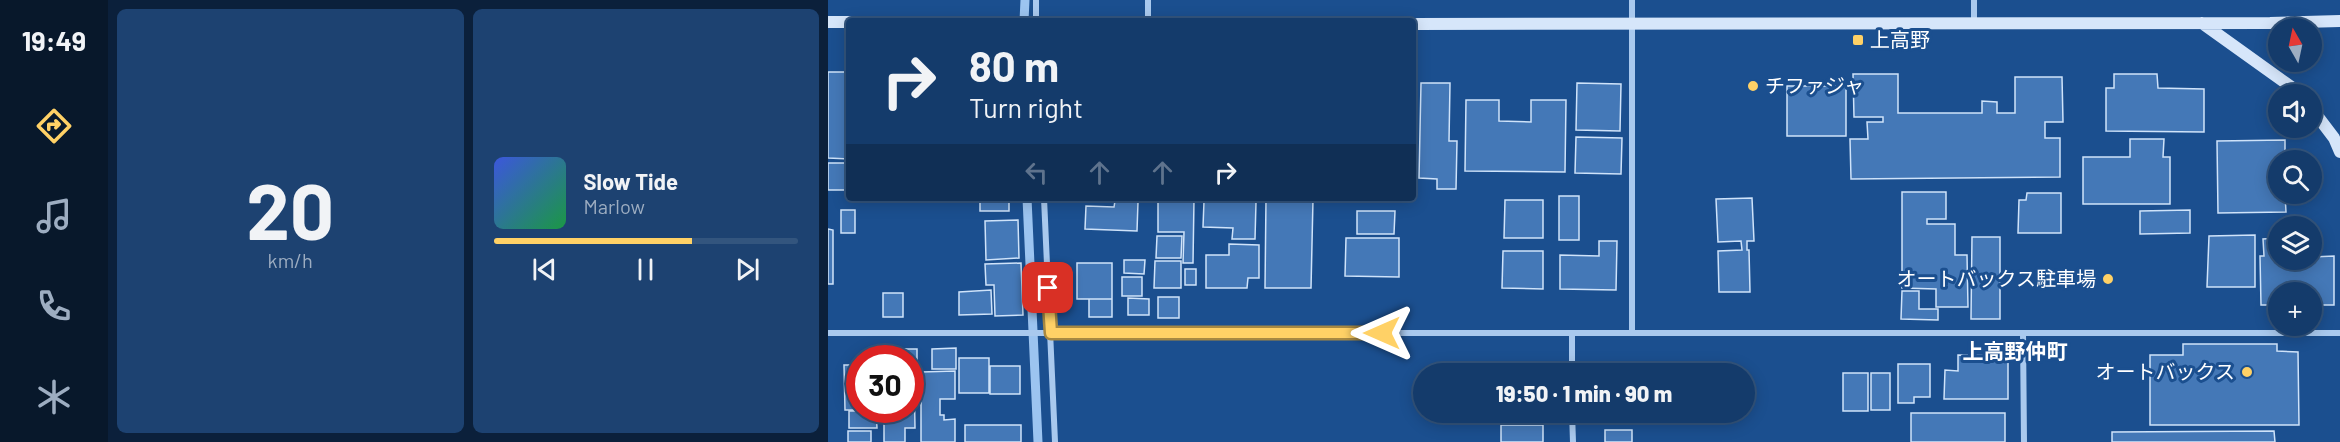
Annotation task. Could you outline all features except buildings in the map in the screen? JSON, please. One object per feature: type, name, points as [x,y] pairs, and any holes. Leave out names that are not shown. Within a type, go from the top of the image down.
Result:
[{"type":"street","points":[[1036,0],[1036,18]]},
{"type":"street","points":[[1148,0],[1148,18]]},
{"type":"street","points":[[1632,0],[1632,333]]},
{"type":"street","points":[[1974,0],[1974,23]]},
{"type":"street","points":[[1416,24],[2340,21]]},
{"type":"street","points":[[828,22],[846,22]]},
{"type":"street","points":[[2202,23],[2287,84]]},
{"type":"street","points":[[2322,122],[2334,138],[2340,152]]},
{"type":"street","points":[[1044,201],[1055,442]]},
{"type":"street","points":[[828,333],[2340,333]]},
{"type":"street","points":[[1572,333],[1572,363]]},
{"type":"street","points":[[2023,333],[2024,442]]},
{"type":"street","points":[[1572,423],[1573,442]]},
{"type":"waterway","points":[[1024,18],[1025,0]]},
{"type":"waterway","points":[[1027,201],[1038,442]]},
{"type":"place","name":"上高野","points":[[1858,40]]},
{"type":"place","name":"チファジャ","points":[[1753,86]]},
{"type":"place","name":"オートバックス駐車場","points":[[2108,279]]},
{"type":"place","name":"オートバックス","points":[[2247,372]]},
{"type":"district","name":"上高野仲町","points":[[2015,352]]},
{"type":"route","points":[[1048,288],[1051,333],[1382,333]]}]
